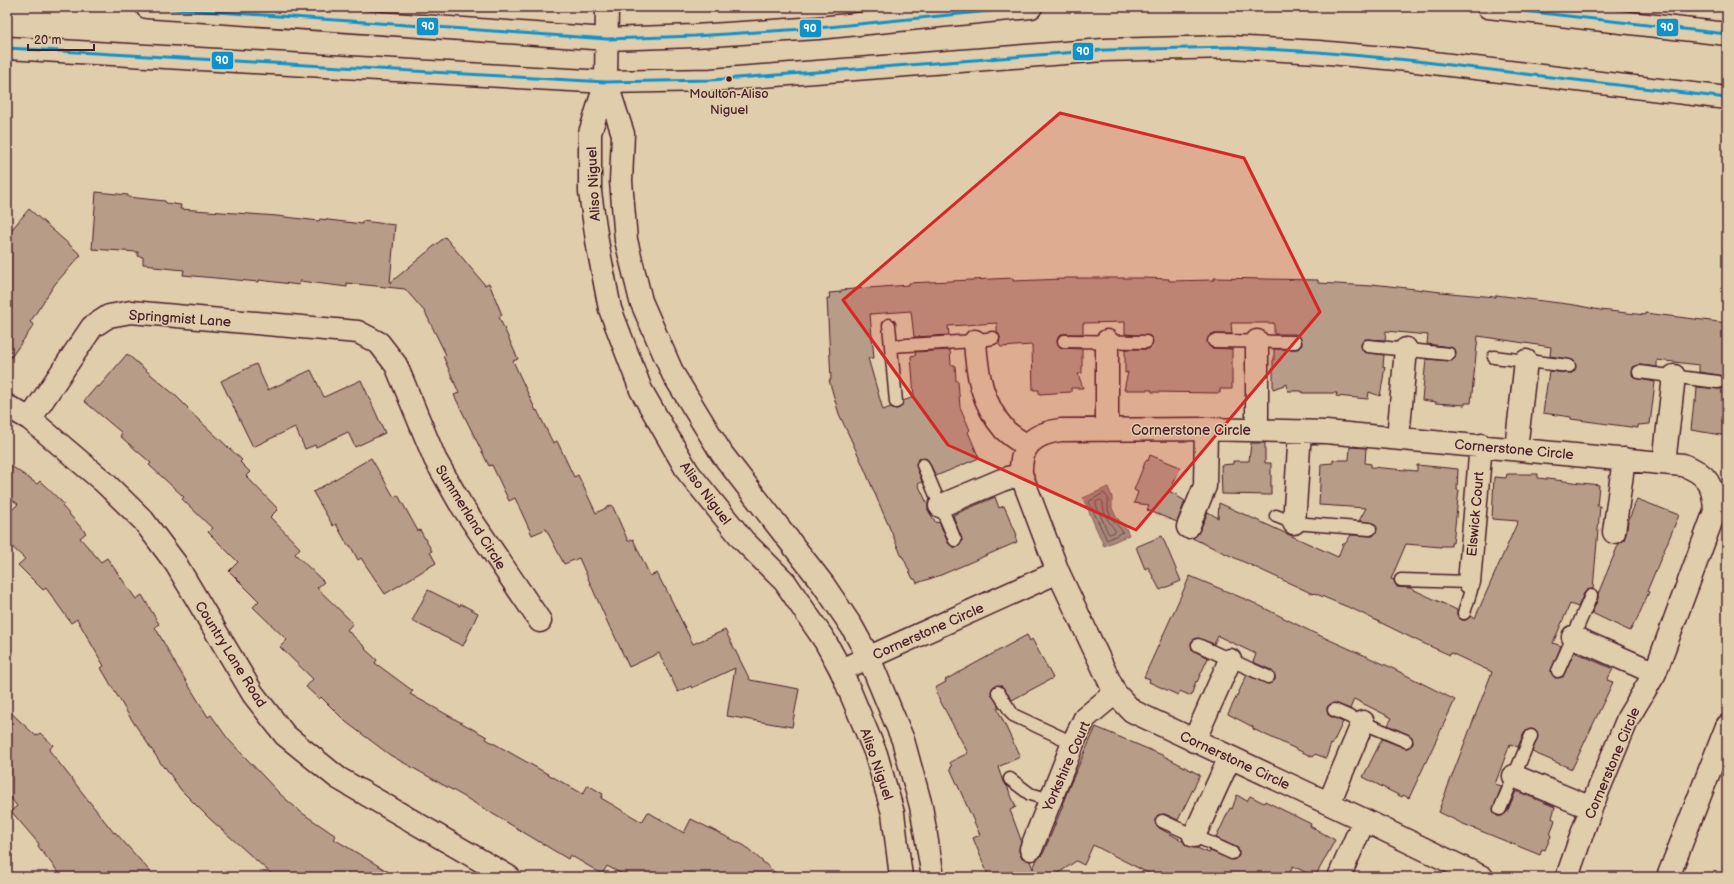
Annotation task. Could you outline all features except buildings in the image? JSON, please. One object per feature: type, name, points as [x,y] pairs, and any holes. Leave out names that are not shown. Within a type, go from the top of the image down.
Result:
[{"type":"main road","points":[[147,7],[607,39],[695,36],[818,28],[1031,7]]},
{"type":"main road","name":"Aliso Niguel","points":[[607,7],[606,82],[590,133],[590,192],[598,247],[610,309],[641,390],[688,472],[742,540],[785,582],[825,641],[842,670],[876,754],[893,813],[901,877]]},
{"type":"main road","points":[[1488,7],[1727,34]]},
{"type":"main road","points":[[7,48],[606,82],[711,80],[1104,50],[1230,47],[1318,52],[1408,60],[1727,98]]},
{"type":"main road","name":"Aliso Niguel","points":[[606,82],[623,134],[621,181],[626,240],[641,301],[672,374],[722,454],[823,584],[852,627],[869,658],[903,740],[922,806],[933,877]]},
{"type":"main road","name":"Springmist Lane","points":[[30,419],[92,327],[109,316],[131,312],[358,332],[379,343]]},
{"type":"main road","points":[[984,340],[977,368],[986,402],[1005,430],[1027,446]]},
{"type":"main road","points":[[1107,341],[1107,430]]},
{"type":"main road","points":[[1256,430],[1257,342]]},
{"type":"main road","name":"Summerland Circle","points":[[379,343],[396,365],[435,459],[460,504],[540,621]]},
{"type":"main road","points":[[1398,438],[1406,350]]},
{"type":"main road","points":[[1516,448],[1526,361]]},
{"type":"main road","points":[[1664,463],[1674,376]]},
{"type":"main road","name":"Country Lane Road","points":[[7,406],[30,419],[104,482],[142,520],[176,564],[253,694],[285,735],[338,778],[509,877]]},
{"type":"main road","points":[[1188,527],[1205,486],[1206,429]]},
{"type":"main road","name":"Cornerstone Circle","points":[[1482,877],[1330,803],[1132,712],[1115,694],[1058,572],[1021,474],[1020,461],[1027,446],[1036,437],[1047,432],[1061,430],[1256,430],[1398,438],[1516,448],[1682,465],[1697,470],[1709,482],[1714,496],[1715,511],[1655,673],[1628,718],[1566,877]]},
{"type":"main road","points":[[1285,519],[1300,432]]},
{"type":"main road","name":"Elswick Court","points":[[1469,582],[1481,445]]},
{"type":"main road","points":[[1614,532],[1624,460]]},
{"type":"main road","points":[[940,506],[1002,480],[1021,474]]},
{"type":"main road","name":"Cornerstone Circle","points":[[842,670],[1058,572]]},
{"type":"main road","points":[[1573,637],[1655,673]]},
{"type":"main road","points":[[1194,741],[1230,660]]},
{"type":"main road","name":"Yorkshire Court","points":[[1031,849],[1073,743],[1085,718],[1115,694]]},
{"type":"main road","points":[[1330,803],[1363,722]]},
{"type":"main road","points":[[1668,877],[1727,726]]},
{"type":"main road","points":[[1194,836],[1230,757]]},
{"type":"main road","points":[[1514,776],[1592,808]]},
{"type":"main road","points":[[893,813],[922,806]]},
{"type":"main road","points":[[1339,877],[1364,820]]},
{"type":"lane","points":[[889,325],[896,402]]},
{"type":"lane","points":[[891,346],[984,340]]},
{"type":"lane","points":[[1064,341],[1146,342]]},
{"type":"lane","points":[[1214,341],[1295,342]]},
{"type":"lane","points":[[1368,346],[1449,354]]},
{"type":"lane","points":[[1494,357],[1570,366]]},
{"type":"lane","points":[[1639,372],[1718,382]]},
{"type":"lane","points":[[923,465],[955,540]]},
{"type":"lane","points":[[1285,519],[1370,529]]},
{"type":"lane","points":[[1401,580],[1469,582],[1471,590],[1464,613]]},
{"type":"lane","points":[[1558,671],[1591,596]]},
{"type":"lane","points":[[1198,645],[1268,678]]},
{"type":"lane","points":[[998,692],[1013,716],[1073,743]]},
{"type":"lane","points":[[1334,710],[1406,741]]},
{"type":"lane","points":[[1500,809],[1531,736]]},
{"type":"lane","points":[[1010,779],[1030,794],[1050,800]]},
{"type":"lane","points":[[1162,821],[1232,853]]},
{"type":"highlighted area","points":[[1060,113],[1244,158],[1320,312],[1136,530],[948,445],[843,300]]},
{"type":"water","points":[[1108,487],[1112,497],[1112,508],[1116,517],[1125,526],[1129,535],[1104,546],[1083,498]]},
{"type":"transit line","name":"90","points":[[147,7],[607,39],[695,36],[818,28],[1031,7]]},
{"type":"transit line","name":"90","points":[[1488,7],[1727,34]]},
{"type":"transit line","name":"90","points":[[7,48],[606,82],[711,80],[1104,50],[1230,47],[1318,52],[1408,60],[1727,98]]},
{"type":"place","name":"Moulton-Aliso Niguel","points":[[729,79]]}]
